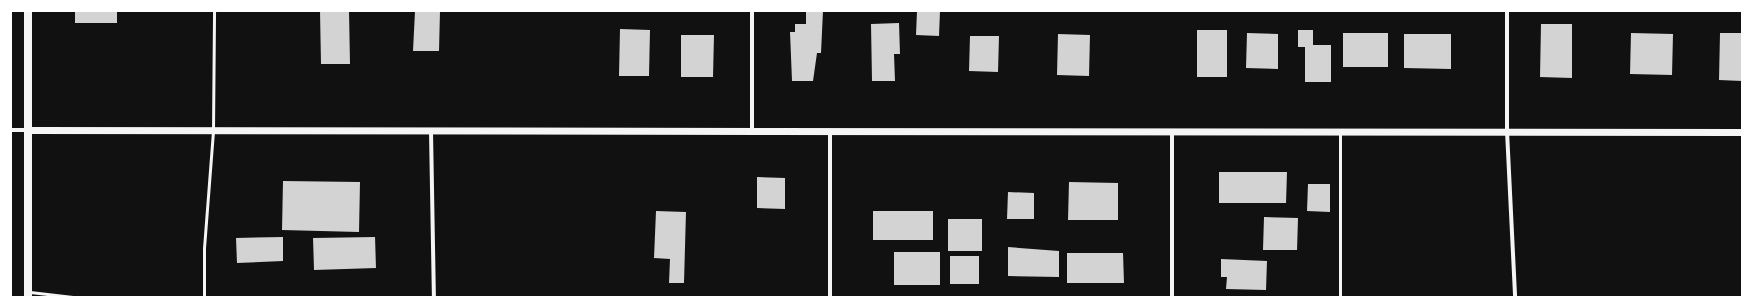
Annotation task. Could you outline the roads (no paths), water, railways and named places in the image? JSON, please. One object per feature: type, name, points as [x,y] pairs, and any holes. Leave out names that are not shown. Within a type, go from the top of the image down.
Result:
[{"type":"main road","points":[[28,11],[28,294]]},
{"type":"street","points":[[752,11],[752,130]]},
{"type":"street","points":[[1507,11],[1507,131],[1515,297]]},
{"type":"street","points":[[11,130],[1742,132]]},
{"type":"street","points":[[431,130],[434,297]]},
{"type":"street","points":[[830,131],[830,297]]},
{"type":"street","points":[[1172,132],[1172,297]]},
{"type":"lane","points":[[204,297],[204,248],[213,130],[214,11]]},
{"type":"lane","points":[[1340,131],[1340,297]]},
{"type":"lane","points":[[28,294],[73,297]]}]
